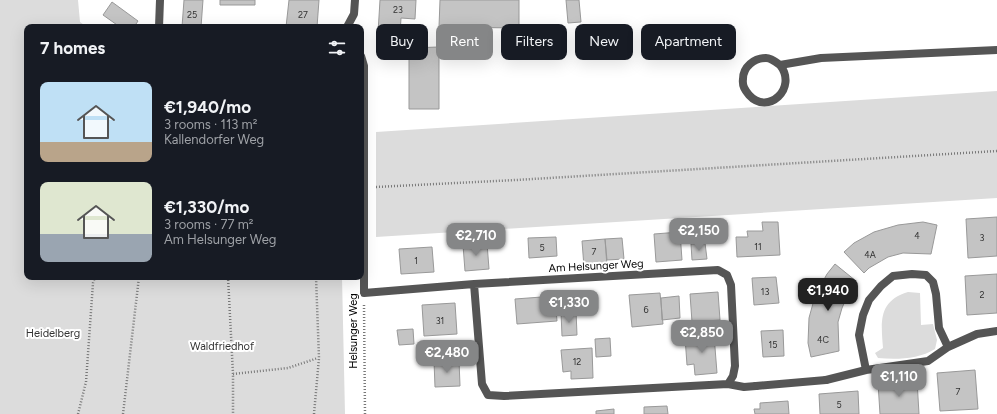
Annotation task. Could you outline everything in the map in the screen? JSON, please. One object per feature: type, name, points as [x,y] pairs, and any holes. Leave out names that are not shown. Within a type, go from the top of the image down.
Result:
[{"type":"street","points":[[159,24],[160,0]]},
{"type":"street","points":[[349,24],[354,14],[355,0]]},
{"type":"street","points":[[780,65],[786,75],[786,83],[783,92],[778,98],[766,102],[758,101],[752,98],[745,91],[743,76],[745,69],[750,63],[766,58],[773,60],[780,65],[821,58],[997,50]]},
{"type":"street","name":"Helsunger Weg","points":[[364,66],[364,293]]},
{"type":"street","name":"Am Helsunger Weg","points":[[364,293],[474,284],[718,270],[727,275],[731,285],[735,366],[734,376],[728,384]]},
{"type":"street","points":[[866,370],[859,335],[863,315],[869,300],[881,286],[893,276],[912,274],[926,275],[933,282],[936,294],[939,328],[948,347]]},
{"type":"street","points":[[474,284],[482,384],[488,395],[504,396],[728,384],[744,387],[826,380],[866,370],[928,360],[948,347],[977,334],[997,331]]},
{"type":"path","points":[[364,187],[516,180],[997,151]]},
{"type":"path","points":[[78,414],[86,382],[94,280]]},
{"type":"path","points":[[123,414],[139,280]]},
{"type":"path","points":[[228,280],[233,374],[233,414]]},
{"type":"path","points":[[314,414],[319,358],[316,280]]},
{"type":"path","name":"Helsunger Weg","points":[[364,293],[364,414]]},
{"type":"path","points":[[233,374],[288,368],[319,358]]},
{"type":"green space","points":[[0,0],[78,0],[80,22],[83,24],[24,24],[24,280],[342,280],[345,414],[0,414]]},
{"type":"green space","points":[[997,91],[997,198],[376,237],[376,132]]},
{"type":"green space","points":[[908,292],[920,293],[921,325],[933,324],[937,340],[935,349],[915,357],[893,359],[878,358],[875,353],[883,348],[882,321],[886,307],[898,296]]},
{"type":"building","points":[[184,0],[203,0],[201,24],[182,24]]},
{"type":"building","points":[[220,0],[255,0],[255,5],[220,5]]},
{"type":"building","points":[[289,0],[319,0],[317,24],[286,24]]},
{"type":"building","points":[[380,0],[416,0],[415,19],[401,18],[401,24],[379,24]]},
{"type":"building","points":[[440,0],[519,0],[519,24],[501,24],[501,28],[493,28],[493,24],[439,24]]},
{"type":"building","points":[[566,0],[579,0],[581,22],[568,23]]},
{"type":"building","points":[[112,2],[138,21],[136,24],[116,24],[103,15]]},
{"type":"building","points":[[428,47],[436,47],[436,60],[439,60],[439,109],[409,109],[409,60],[428,60]]},
{"type":"building","points":[[997,217],[997,256],[968,258],[966,219]]},
{"type":"building","points":[[762,222],[778,222],[780,255],[737,257],[736,237],[748,237],[747,231],[763,231]]},
{"type":"building","points":[[923,222],[937,225],[931,254],[903,253],[888,257],[869,268],[864,273],[844,252],[854,243],[874,232],[898,225]]},
{"type":"building","points":[[680,232],[682,260],[656,262],[654,234]]},
{"type":"building","points":[[556,237],[557,256],[529,258],[528,238]]},
{"type":"building","points":[[622,238],[624,259],[607,260],[605,239]]},
{"type":"building","points":[[605,239],[607,266],[584,267],[582,241]]},
{"type":"building","points":[[487,243],[489,269],[465,271],[463,245]]},
{"type":"building","points":[[705,243],[707,259],[692,260],[691,244]]},
{"type":"building","points":[[432,247],[434,272],[401,274],[399,249]]},
{"type":"building","points":[[835,264],[856,281],[842,308],[838,322],[839,351],[811,357],[808,343],[809,318],[815,296],[827,274]]},
{"type":"building","points":[[997,274],[997,313],[967,315],[965,276]]},
{"type":"building","points":[[776,277],[779,303],[754,305],[752,278]]},
{"type":"building","points":[[718,292],[720,320],[692,322],[690,294]]},
{"type":"building","points":[[660,293],[663,324],[632,327],[629,295]]},
{"type":"building","points":[[555,296],[557,321],[517,324],[515,299]]},
{"type":"building","points":[[679,296],[680,318],[662,320],[661,298]]},
{"type":"building","points":[[455,303],[457,334],[424,336],[422,305]]},
{"type":"building","points":[[576,311],[577,335],[562,336],[561,312]]},
{"type":"building","points":[[413,329],[414,344],[399,345],[397,330]]},
{"type":"building","points":[[783,330],[784,356],[763,357],[761,331]]},
{"type":"building","points":[[714,335],[717,373],[695,375],[694,364],[687,365],[685,337]]},
{"type":"building","points":[[610,338],[611,356],[596,357],[595,339]]},
{"type":"building","points":[[592,348],[593,378],[571,379],[571,371],[563,372],[561,350]]},
{"type":"building","points":[[459,360],[460,386],[435,387],[434,361]]},
{"type":"building","points":[[975,370],[978,409],[940,411],[937,373]]},
{"type":"building","points":[[917,380],[919,414],[880,414],[878,383]]},
{"type":"building","points":[[858,391],[859,414],[820,414],[819,394]]},
{"type":"building","points":[[788,401],[789,414],[755,414],[754,409],[760,409],[760,403]]},
{"type":"building","points":[[667,406],[668,414],[644,414],[644,407]]},
{"type":"building","points":[[614,409],[614,414],[596,414],[596,411]]},
{"type":"park label","name":"Heidelberg","points":[[53,333]]},
{"type":"park label","name":"Waldfriedhof","points":[[222,346]]}]
